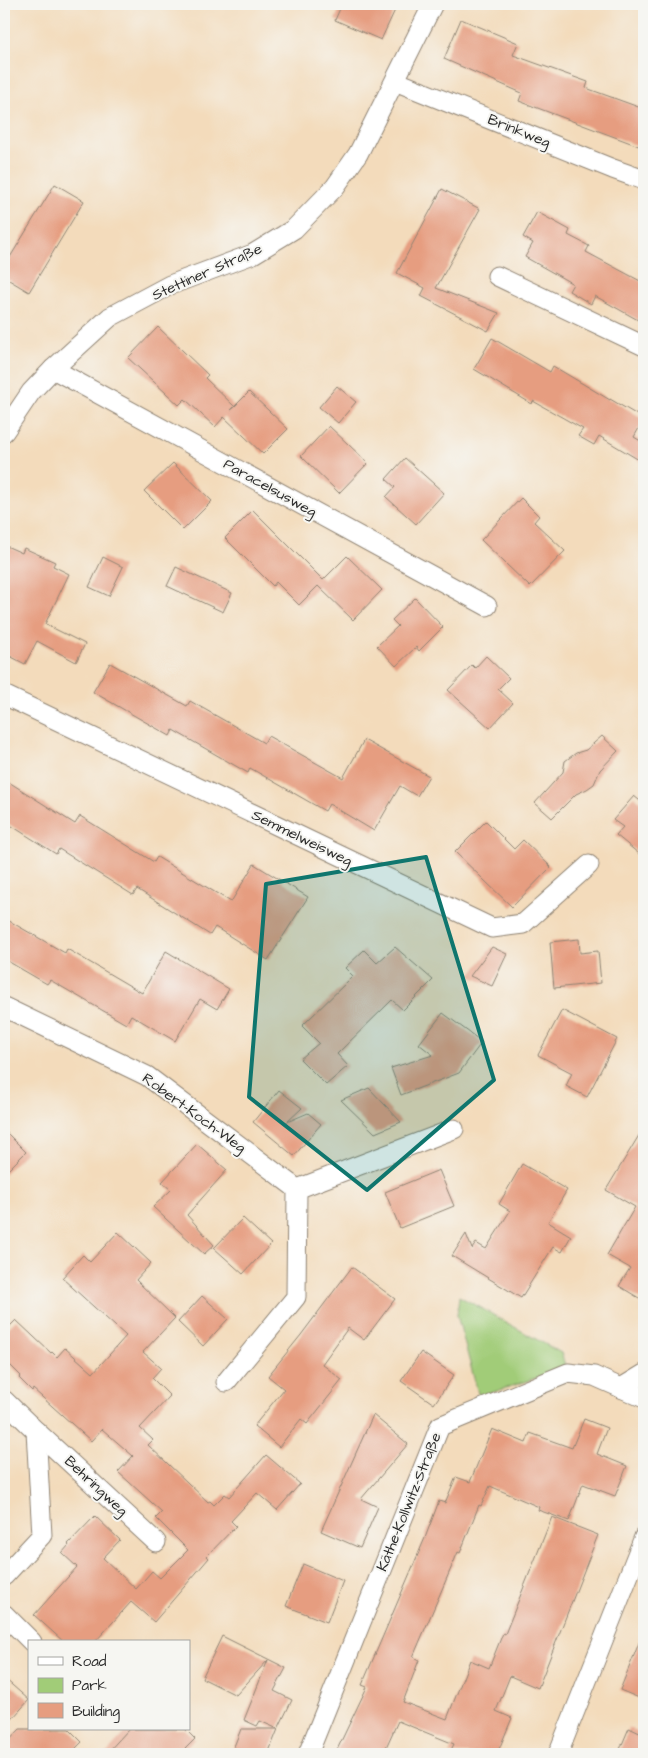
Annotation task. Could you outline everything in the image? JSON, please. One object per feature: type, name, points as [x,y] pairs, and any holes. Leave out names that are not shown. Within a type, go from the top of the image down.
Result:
[{"type":"street","name":"Stettiner Straße","points":[[4,432],[31,392],[52,369],[110,317],[170,285],[253,254],[294,229],[336,187],[358,154],[432,4]]},
{"type":"street","name":"Brinkweg","points":[[395,81],[612,169],[644,180]]},
{"type":"street","points":[[497,276],[644,346]]},
{"type":"street","name":"Paracelsusweg","points":[[52,369],[487,606]]},
{"type":"street","name":"Semmelweisweg","points":[[4,695],[492,928],[522,924],[589,866]]},
{"type":"street","name":"Robert-Koch-Weg","points":[[4,1008],[147,1076],[297,1189]]},
{"type":"street","points":[[226,1382],[296,1297],[297,1189],[454,1129]]},
{"type":"street","name":"Käthe-Kollwitz-Straße","points":[[308,1754],[440,1426],[568,1373],[594,1376],[644,1398]]},
{"type":"street","points":[[622,1388],[644,1374]]},
{"type":"street","name":"Behringweg","points":[[4,1400],[156,1542]]},
{"type":"street","name":"Behringweg","points":[[4,1576],[42,1535],[36,1431]]},
{"type":"street","points":[[558,1754],[644,1537]]},
{"type":"street","points":[[4,1614],[30,1640]]},
{"type":"highlighted area","points":[[426,857],[494,1080],[367,1190],[249,1097],[266,884]]},
{"type":"green space","points":[[459,1296],[561,1353],[566,1368],[479,1397],[457,1315]]},
{"type":"building","points":[[342,4],[381,4],[395,10],[381,40],[335,20]]},
{"type":"building","points":[[461,19],[518,43],[513,55],[588,82],[586,88],[644,109],[644,148],[519,101],[522,93],[444,59]]},
{"type":"building","points":[[55,184],[84,201],[29,292],[4,277],[4,267]]},
{"type":"building","points":[[442,189],[480,209],[436,288],[499,313],[488,331],[421,296],[425,288],[397,273]]},
{"type":"building","points":[[537,212],[570,230],[568,235],[589,246],[586,252],[644,283],[644,307],[638,320],[595,296],[591,304],[569,291],[573,284],[525,257],[533,243],[523,237]]},
{"type":"building","points":[[158,327],[208,375],[205,378],[234,407],[249,392],[288,429],[263,454],[224,417],[215,427],[185,399],[179,405],[128,358]]},
{"type":"building","points":[[492,338],[550,372],[553,366],[644,419],[634,437],[644,443],[644,463],[599,436],[594,445],[578,436],[583,429],[533,401],[532,404],[474,369]]},
{"type":"building","points":[[337,386],[356,402],[338,423],[319,407]]},
{"type":"building","points":[[329,426],[368,463],[339,493],[301,456]]},
{"type":"building","points":[[405,458],[444,493],[416,524],[386,497],[395,487],[386,479]]},
{"type":"building","points":[[173,463],[212,501],[183,530],[144,491]]},
{"type":"building","points":[[521,498],[539,516],[534,522],[565,551],[530,587],[481,540]]},
{"type":"building","points":[[253,510],[323,580],[347,556],[382,590],[353,620],[318,586],[299,605],[276,582],[273,586],[225,538]]},
{"type":"building","points":[[4,545],[22,553],[24,548],[55,562],[53,566],[69,574],[45,624],[85,644],[76,662],[37,641],[25,664],[4,653]]},
{"type":"building","points":[[103,557],[123,567],[109,596],[89,587]]},
{"type":"building","points":[[176,567],[232,593],[223,612],[167,586]]},
{"type":"building","points":[[415,598],[443,627],[419,651],[416,647],[396,666],[377,646],[398,626],[392,620]]},
{"type":"building","points":[[486,656],[509,678],[498,689],[513,703],[490,728],[448,690],[472,665],[475,668]]},
{"type":"building","points":[[110,663],[187,706],[190,701],[264,743],[268,736],[343,778],[364,740],[429,776],[417,796],[400,786],[374,831],[329,804],[325,811],[250,768],[248,773],[173,730],[170,736],[93,692]]},
{"type":"building","points":[[602,736],[618,751],[600,770],[594,784],[576,794],[552,818],[535,803],[563,772],[565,761],[576,753],[586,750]]},
{"type":"building","points":[[4,779],[75,824],[80,816],[154,862],[157,857],[231,902],[254,864],[308,897],[268,960],[215,927],[210,935],[137,889],[133,895],[59,849],[56,854],[4,821]]},
{"type":"building","points":[[634,796],[644,804],[644,858],[616,835],[623,827],[613,820]]},
{"type":"building","points":[[486,821],[514,849],[523,840],[551,867],[512,907],[455,852]]},
{"type":"building","points":[[4,918],[65,953],[67,949],[142,993],[166,951],[229,989],[217,1009],[200,999],[175,1041],[131,1015],[126,1024],[50,980],[47,984],[4,959]]},
{"type":"building","points":[[579,939],[580,953],[598,951],[601,983],[554,988],[550,942]]},
{"type":"building","points":[[395,947],[433,980],[403,1010],[392,1000],[337,1054],[348,1066],[326,1085],[300,1059],[319,1043],[302,1026],[353,976],[345,968],[364,950],[377,963]]},
{"type":"building","points":[[492,947],[507,954],[492,986],[470,976]]},
{"type":"building","points":[[562,1010],[617,1039],[587,1097],[566,1086],[572,1073],[538,1055]]},
{"type":"building","points":[[443,1013],[482,1042],[459,1073],[401,1095],[391,1068],[433,1055],[419,1044]]},
{"type":"building","points":[[369,1088],[401,1122],[375,1133],[341,1100]]},
{"type":"building","points":[[279,1090],[302,1108],[287,1122],[308,1113],[321,1124],[294,1156],[253,1122]]},
{"type":"building","points":[[644,1127],[644,1301],[619,1286],[630,1268],[607,1255],[635,1207],[606,1190]]},
{"type":"building","points":[[4,1130],[26,1152],[4,1174]]},
{"type":"building","points":[[197,1144],[227,1170],[187,1215],[214,1245],[204,1254],[153,1207],[171,1190],[162,1182]]},
{"type":"building","points":[[522,1164],[567,1190],[548,1222],[571,1236],[562,1252],[553,1247],[521,1298],[452,1256],[466,1234],[472,1249],[476,1243],[486,1249],[510,1211],[499,1204]]},
{"type":"building","points":[[439,1170],[454,1206],[400,1228],[385,1192]]},
{"type":"building","points":[[243,1218],[271,1244],[243,1274],[214,1248]]},
{"type":"building","points":[[118,1232],[151,1263],[136,1280],[175,1318],[143,1352],[161,1368],[152,1378],[170,1396],[140,1428],[153,1440],[148,1445],[208,1502],[210,1501],[214,1505],[225,1494],[229,1497],[266,1455],[300,1484],[277,1510],[257,1493],[231,1521],[236,1526],[207,1556],[209,1558],[154,1622],[131,1602],[97,1640],[62,1640],[34,1615],[77,1567],[62,1553],[68,1544],[95,1516],[120,1540],[103,1558],[136,1589],[152,1571],[160,1578],[188,1550],[156,1518],[162,1512],[118,1472],[133,1456],[102,1429],[91,1441],[33,1389],[32,1391],[19,1378],[21,1376],[4,1359],[4,1332],[16,1320],[51,1353],[57,1357],[65,1348],[93,1373],[126,1336],[62,1278],[83,1255],[90,1262]]},
{"type":"building","points":[[352,1267],[395,1299],[364,1340],[348,1328],[322,1364],[342,1380],[307,1424],[301,1419],[279,1447],[254,1426],[284,1389],[268,1376]]},
{"type":"building","points":[[202,1296],[228,1319],[203,1346],[178,1322]]},
{"type":"building","points":[[421,1352],[454,1375],[434,1404],[401,1381]]},
{"type":"building","points":[[373,1415],[408,1444],[361,1499],[378,1507],[360,1548],[321,1531]]},
{"type":"building","points":[[584,1419],[607,1428],[597,1454],[627,1466],[615,1496],[583,1484],[569,1521],[538,1510],[539,1507],[490,1486],[481,1506],[479,1505],[460,1553],[458,1552],[413,1657],[419,1660],[403,1702],[447,1719],[470,1660],[489,1668],[503,1633],[505,1634],[552,1517],[598,1535],[538,1688],[510,1676],[496,1711],[512,1718],[497,1754],[449,1754],[454,1744],[398,1721],[383,1754],[335,1754],[367,1687],[362,1685],[439,1501],[445,1503],[456,1477],[470,1482],[492,1429],[526,1443],[530,1433],[572,1448]]},
{"type":"building","points":[[303,1564],[343,1581],[327,1622],[286,1606]]},
{"type":"building","points":[[644,1633],[644,1700],[620,1690]]},
{"type":"building","points":[[222,1636],[286,1668],[274,1691],[292,1700],[278,1729],[260,1721],[257,1726],[244,1720],[268,1660],[236,1695],[202,1678]]},
{"type":"building","points":[[4,1678],[28,1701],[4,1728]]},
{"type":"building","points":[[629,1728],[644,1735],[644,1754],[618,1754]]},
{"type":"building","points":[[20,1729],[70,1730],[82,1742],[70,1754],[4,1754],[4,1746]]},
{"type":"building","points":[[241,1729],[278,1729],[268,1754],[231,1754]]},
{"type":"building","points":[[128,1730],[186,1730],[195,1739],[180,1754],[106,1754]]}]
